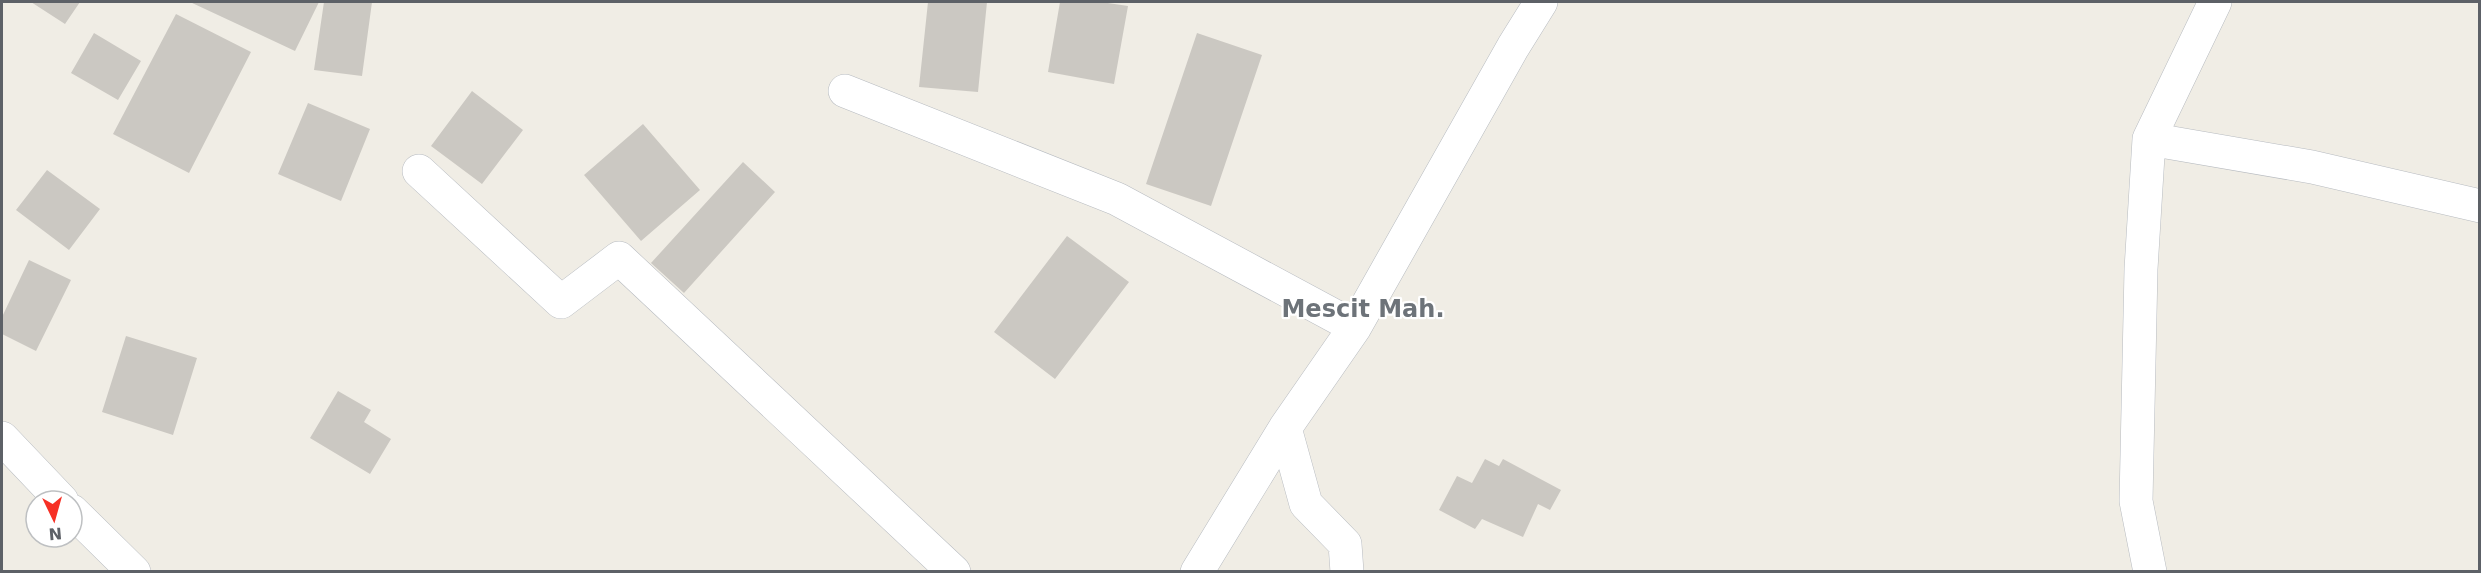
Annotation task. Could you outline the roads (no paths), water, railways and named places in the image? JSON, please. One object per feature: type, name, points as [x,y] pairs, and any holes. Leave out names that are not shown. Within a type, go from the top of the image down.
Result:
[{"type":"street","points":[[1197,572],[1285,428],[1355,327],[1512,47],[1541,2]]},
{"type":"street","points":[[2150,572],[2136,501],[2141,269],[2149,139],[2215,2]]},
{"type":"street","points":[[845,91],[1117,199],[1355,327]]},
{"type":"street","points":[[2149,139],[2312,167],[2480,206]]},
{"type":"street","points":[[419,171],[561,302],[619,258],[954,572]]},
{"type":"street","points":[[1285,428],[1306,504],[1345,544],[1347,572]]},
{"type":"street","points":[[2,438],[51,489]]},
{"type":"street","points":[[84,523],[134,572]]},
{"type":"district","name":"Mescit Mah.","points":[[1363,309]]}]
